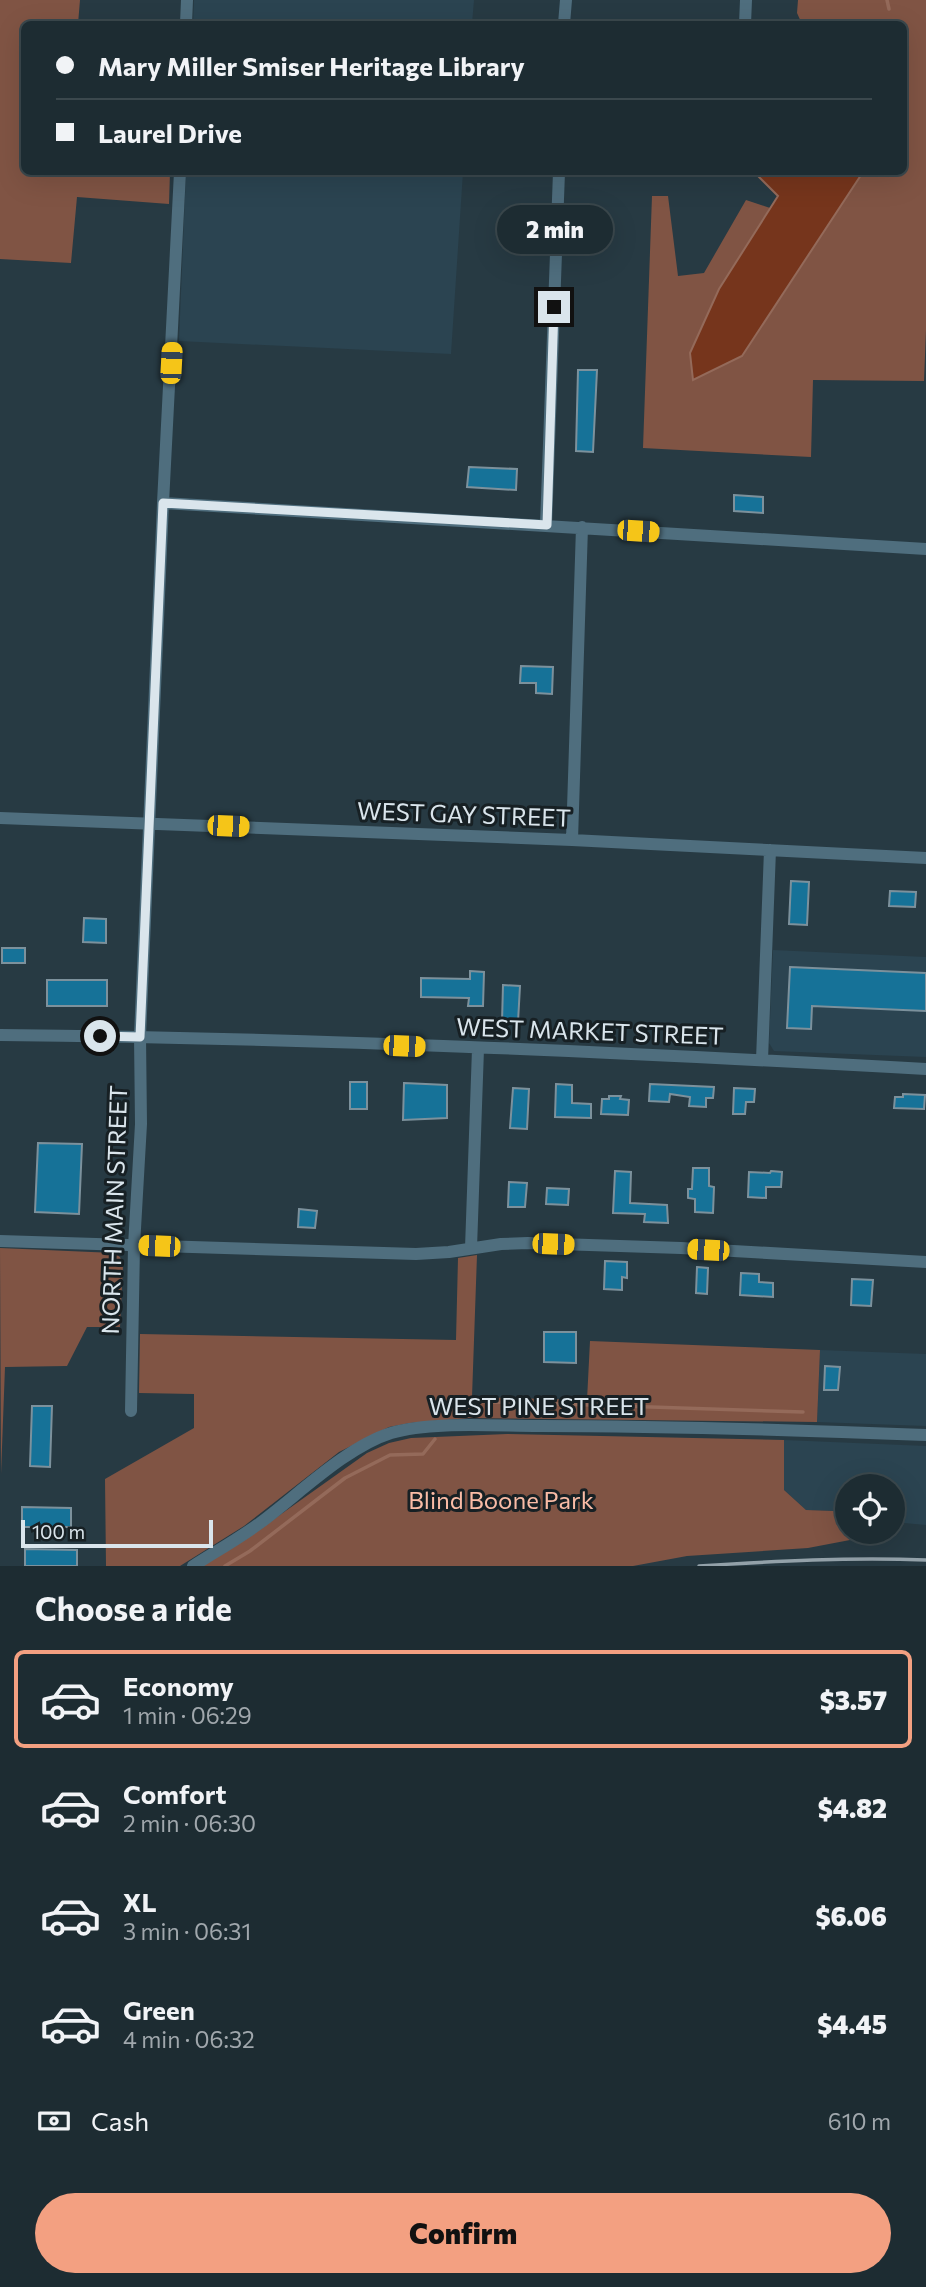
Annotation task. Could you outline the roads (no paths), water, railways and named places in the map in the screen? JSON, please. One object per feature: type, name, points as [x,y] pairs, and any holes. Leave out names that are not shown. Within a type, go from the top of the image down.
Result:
[{"type":"street","points":[[186,21],[187,0]]},
{"type":"street","points":[[564,21],[566,0]]},
{"type":"street","points":[[746,0],[746,21]]},
{"type":"street","name":"NORTH MAIN STREET","points":[[131,1411],[134,1245],[141,1124],[140,1037],[180,175]]},
{"type":"street","points":[[547,525],[559,175]]},
{"type":"street","points":[[163,503],[926,549]]},
{"type":"street","points":[[572,840],[582,527]]},
{"type":"street","name":"WEST GAY STREET","points":[[0,818],[572,840],[926,858]]},
{"type":"street","points":[[762,1060],[770,850]]},
{"type":"street","name":"WEST MARKET STREET","points":[[0,1035],[478,1049],[926,1069]]},
{"type":"street","points":[[471,1248],[478,1049]]},
{"type":"street","points":[[0,1241],[416,1254],[501,1244],[542,1243],[926,1262]]},
{"type":"street","name":"WEST PINE STREET","points":[[193,1566],[260,1523],[344,1458],[390,1433],[420,1428],[566,1426],[779,1429],[926,1435]]},
{"type":"waterway","points":[[887,0],[889,9]]},
{"type":"waterway","points":[[456,1413],[466,1401],[803,1412]]},
{"type":"waterway","points":[[225,1566],[250,1551],[345,1478],[390,1455],[423,1454],[435,1439]]},
{"type":"railway","points":[[699,1566],[813,1560],[926,1560]]},
{"type":"park label","name":"Blind Boone Park","points":[[501,1501]]}]
